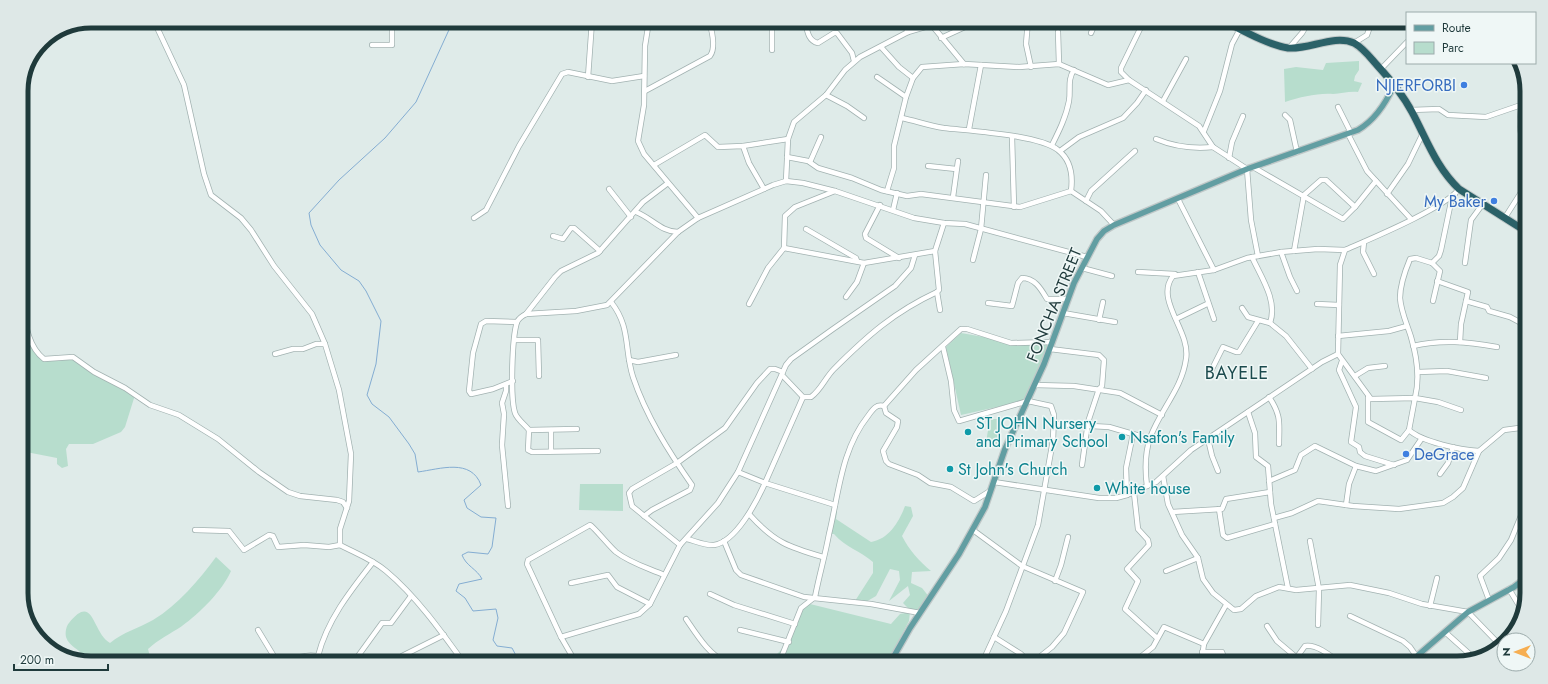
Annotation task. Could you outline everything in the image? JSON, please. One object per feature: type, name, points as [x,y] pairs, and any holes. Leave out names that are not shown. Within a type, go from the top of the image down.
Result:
[{"type":"highway","points":[[1240,29],[1276,45],[1288,48],[1339,41],[1354,44],[1366,52],[1394,85],[1411,110],[1439,166],[1457,192],[1482,204],[1520,228]]},
{"type":"main road","name":"FONCHA STREET","points":[[894,656],[973,530],[992,490],[1005,449],[1028,401],[1050,349],[1068,299],[1097,238],[1104,231],[1114,225],[1247,169],[1349,133],[1364,126],[1386,102],[1394,85]]},
{"type":"main road","points":[[1419,656],[1468,612],[1520,582]]},
{"type":"street","points":[[157,28],[184,85],[204,174],[211,195],[241,218],[251,230],[274,266],[312,314],[325,344],[339,390],[351,454],[350,493],[340,529],[340,545]]},
{"type":"street","points":[[372,45],[392,45],[392,28]]},
{"type":"street","points":[[588,77],[592,28]]},
{"type":"street","points":[[648,28],[645,46],[645,91],[639,142],[644,154],[698,218]]},
{"type":"street","points":[[645,91],[710,56],[713,46],[710,28]]},
{"type":"street","points":[[772,28],[772,50]]},
{"type":"street","points":[[807,28],[809,36],[818,43],[834,33],[837,33],[852,52],[854,61]]},
{"type":"street","points":[[906,28],[908,32]]},
{"type":"street","points":[[786,181],[788,139],[794,122],[826,95],[854,61],[871,50],[881,47],[908,32],[922,28]]},
{"type":"street","points":[[935,28],[941,38],[964,64]]},
{"type":"street","points":[[941,38],[963,28]]},
{"type":"street","points":[[1027,28],[1026,44],[1030,66]]},
{"type":"street","points":[[1091,33],[1093,28]]},
{"type":"street","points":[[1139,28],[1121,68],[1121,72],[1129,80],[1163,101],[1204,131],[1213,147],[1247,169],[1251,220],[1258,256]]},
{"type":"street","points":[[1288,48],[1305,28]]},
{"type":"street","points":[[1354,44],[1367,35],[1370,28]]},
{"type":"street","points":[[1204,131],[1220,91],[1232,44],[1240,29]]},
{"type":"street","points":[[1058,32],[1059,64]]},
{"type":"street","points":[[1381,69],[1406,43]]},
{"type":"street","points":[[881,47],[899,67],[913,78]]},
{"type":"street","points":[[1163,101],[1186,59]]},
{"type":"street","points":[[887,191],[894,168],[894,146],[906,97],[913,78],[922,67],[929,65],[964,64],[1030,66],[1059,64],[1108,85],[1129,80]]},
{"type":"street","points":[[968,130],[981,65]]},
{"type":"street","points":[[1052,145],[1064,121],[1069,99],[1069,79],[1074,70]]},
{"type":"street","points":[[474,218],[486,210],[519,146],[562,74],[568,72],[615,81],[644,76]]},
{"type":"street","points":[[877,77],[906,97]]},
{"type":"street","points":[[1060,151],[1079,137],[1123,118],[1137,104],[1146,90]]},
{"type":"street","points":[[826,95],[847,106],[864,118]]},
{"type":"street","points":[[1411,110],[1439,109],[1448,115],[1486,117],[1520,104]]},
{"type":"street","points":[[1338,107],[1363,164],[1376,182],[1411,219]]},
{"type":"street","points":[[1285,115],[1290,120],[1297,152]]},
{"type":"street","points":[[1229,158],[1232,142],[1243,116]]},
{"type":"street","points":[[902,118],[942,128],[968,130],[1052,145],[1060,151],[1070,166],[1073,177],[1072,192]]},
{"type":"street","points":[[1387,194],[1408,164],[1423,133]]},
{"type":"street","points":[[654,165],[705,135],[709,137],[718,147],[722,148],[788,139]]},
{"type":"street","points":[[810,162],[821,137]]},
{"type":"street","points":[[1012,137],[1014,207]]},
{"type":"street","points":[[1156,139],[1188,147],[1213,147]]},
{"type":"street","points":[[743,146],[749,163],[764,189]]},
{"type":"street","points":[[1086,200],[1091,190],[1135,151]]},
{"type":"street","points":[[787,157],[810,162],[818,168],[887,191],[907,196],[920,194],[1014,207],[1026,206],[1072,192],[1101,211],[1114,225]]},
{"type":"street","points":[[953,198],[958,161]]},
{"type":"street","points":[[928,166],[956,169]]},
{"type":"street","points":[[1253,167],[1304,195],[1342,219],[1355,207],[1376,182]]},
{"type":"street","points":[[973,260],[981,229],[986,175]]},
{"type":"street","points":[[1294,251],[1304,195],[1324,179],[1355,207]]},
{"type":"street","points":[[598,451],[530,451],[529,430],[516,414],[512,393],[515,340],[517,322],[520,317],[526,314],[599,308],[611,302],[678,232],[698,218],[764,189],[786,181],[802,183],[835,191],[880,205],[914,218],[944,223],[964,224],[1087,257]]},
{"type":"street","points":[[526,314],[532,304],[558,274],[594,256],[636,212],[643,202],[668,183]]},
{"type":"street","points":[[609,189],[631,217]]},
{"type":"street","points":[[748,304],[768,268],[784,248],[784,222],[789,211],[835,191]]},
{"type":"street","points":[[1138,272],[1175,274],[1198,272],[1214,270],[1252,257],[1280,252],[1346,250],[1411,219],[1457,192]]},
{"type":"street","points":[[1432,263],[1439,256],[1451,202],[1457,192]]},
{"type":"street","points":[[893,210],[896,193]]},
{"type":"street","points":[[1504,219],[1520,194]]},
{"type":"street","points":[[1178,199],[1214,270]]},
{"type":"street","points":[[1465,263],[1471,220],[1482,204]]},
{"type":"street","points":[[880,205],[865,235],[866,238],[899,258]]},
{"type":"street","points":[[636,212],[647,216],[661,229],[670,232],[678,232]]},
{"type":"street","points":[[940,310],[937,292],[939,290],[935,251],[944,223]]},
{"type":"street","points":[[553,236],[563,239],[570,228],[574,228],[600,251]]},
{"type":"street","points":[[806,229],[850,254],[858,261]]},
{"type":"street","points":[[1364,242],[1363,252],[1374,274]]},
{"type":"street","points":[[784,248],[864,263],[935,251]]},
{"type":"street","points":[[1346,250],[1340,265],[1338,354],[1355,376],[1368,397],[1368,422],[1401,440],[1409,430],[1418,389],[1418,372],[1414,346],[1402,314],[1400,298],[1410,259],[1413,258],[1432,263],[1440,271],[1433,301]]},
{"type":"street","points":[[1280,252],[1290,278],[1297,291]]},
{"type":"street","points":[[560,637],[639,614],[650,604],[658,592],[664,575],[680,545],[718,503],[738,472],[786,365],[791,359],[896,286],[911,268],[915,255]]},
{"type":"street","points":[[1252,257],[1271,300],[1273,311],[1270,323]]},
{"type":"street","points":[[846,297],[857,282],[864,263]]},
{"type":"street","points":[[1082,268],[1112,276]]},
{"type":"street","points":[[1198,272],[1214,319]]},
{"type":"street","points":[[1147,486],[1145,468],[1150,439],[1178,387],[1186,360],[1185,339],[1168,296],[1168,283],[1175,274]]},
{"type":"street","points":[[988,303],[1012,306],[1018,283],[1022,278],[1037,284],[1047,298],[1068,299]]},
{"type":"street","points":[[1437,281],[1468,291],[1461,324],[1460,342]]},
{"type":"street","points":[[803,397],[813,396],[822,386],[830,373],[880,326],[909,306],[937,292]]},
{"type":"street","points":[[1466,301],[1487,307],[1489,311],[1510,317],[1520,322]]},
{"type":"street","points":[[611,302],[618,311],[625,328],[629,360],[636,383],[652,419],[692,488],[644,516]]},
{"type":"street","points":[[1099,320],[1102,302]]},
{"type":"street","points":[[1176,319],[1208,304]]},
{"type":"street","points":[[1317,304],[1338,306]]},
{"type":"street","points":[[1242,308],[1248,317],[1258,321],[1270,323],[1291,340],[1312,369]]},
{"type":"street","points":[[1063,313],[1115,322]]},
{"type":"street","points":[[1208,377],[1224,347],[1239,352],[1258,321]]},
{"type":"street","points":[[513,381],[506,385],[487,391],[470,393],[473,353],[480,327],[483,322],[517,322]]},
{"type":"street","points":[[1338,336],[1389,330],[1407,326]]},
{"type":"street","points":[[884,406],[911,375],[961,329],[967,329],[1011,343],[1052,342]]},
{"type":"street","points":[[28,332],[29,337],[40,356],[44,359],[73,357],[94,372],[125,388],[150,405],[178,415],[205,431],[288,492],[300,496],[341,501],[347,508]]},
{"type":"street","points":[[515,340],[538,340],[538,376]]},
{"type":"street","points":[[1414,346],[1432,342],[1460,342],[1496,347]]},
{"type":"street","points":[[275,354],[293,349],[303,349],[316,344],[325,344]]},
{"type":"street","points":[[943,347],[951,381],[954,410],[959,421],[1028,401],[1051,406],[1054,424],[1038,525],[985,656]]},
{"type":"street","points":[[1050,349],[1103,356],[1104,364],[1102,386],[1099,389],[1090,418],[1082,465]]},
{"type":"street","points":[[994,482],[1099,498],[1116,498],[1134,493],[1163,476],[1182,457],[1248,412],[1312,369],[1338,354]]},
{"type":"street","points":[[629,360],[638,362],[676,355]]},
{"type":"street","points":[[1342,361],[1339,370],[1356,407],[1351,442],[1359,447],[1360,452],[1365,456],[1394,465]]},
{"type":"street","points":[[1355,376],[1368,368],[1385,366]]},
{"type":"street","points":[[680,545],[632,506],[629,493],[632,489],[677,463],[725,428],[766,373],[772,369],[783,373],[803,397]]},
{"type":"street","points":[[1418,372],[1447,371],[1486,378]]},
{"type":"street","points":[[506,385],[506,391],[502,403],[504,414],[502,445],[508,506]]},
{"type":"street","points":[[1035,385],[1067,385],[1120,393],[1162,415]]},
{"type":"street","points":[[687,539],[713,545],[724,541],[741,526],[766,483],[803,397]]},
{"type":"street","points":[[1368,397],[1374,399],[1415,398],[1438,402],[1461,410]]},
{"type":"street","points":[[1269,398],[1278,411],[1280,422],[1279,444]]},
{"type":"street","points":[[783,656],[801,608],[815,597],[834,505],[850,444],[862,423],[875,407],[879,405],[884,406]]},
{"type":"street","points":[[884,406],[886,413],[898,421],[898,424],[883,451],[886,461],[889,464],[918,475],[930,483],[951,488],[974,501],[992,490]]},
{"type":"street","points":[[1248,412],[1254,433],[1256,457],[1258,460],[1267,464],[1274,518],[1288,588]]},
{"type":"street","points":[[1054,424],[1109,427],[1150,439]]},
{"type":"street","points":[[1274,518],[1292,513],[1318,500],[1346,505],[1399,509],[1443,503],[1463,488],[1479,450],[1504,430],[1520,428]]},
{"type":"street","points":[[529,430],[577,429]]},
{"type":"street","points":[[551,430],[551,451]]},
{"type":"street","points":[[1409,430],[1422,438],[1453,447],[1479,450]]},
{"type":"street","points":[[1127,495],[1126,469],[1134,434]]},
{"type":"street","points":[[1269,481],[1295,470],[1301,455],[1315,446],[1356,466],[1376,471],[1409,459],[1422,438]]},
{"type":"street","points":[[1208,440],[1218,471]]},
{"type":"street","points":[[1440,474],[1448,463],[1453,447]]},
{"type":"street","points":[[1346,505],[1349,484],[1356,466]]},
{"type":"street","points":[[738,472],[766,483],[834,505]]},
{"type":"street","points":[[1163,476],[1172,512],[1186,542],[1198,558],[1206,584],[1226,605],[1237,611],[1256,596],[1279,588],[1296,590],[1350,585],[1389,593],[1411,602],[1468,612],[1496,641]]},
{"type":"street","points":[[1172,512],[1224,508],[1226,499],[1270,492]]},
{"type":"street","points":[[1134,493],[1138,529],[1148,540],[1149,545],[1127,569],[1138,581],[1125,609],[1144,628],[1157,638]]},
{"type":"street","points":[[1219,509],[1223,535],[1227,538],[1276,524]]},
{"type":"street","points":[[749,514],[761,527],[784,544],[823,557]]},
{"type":"street","points":[[1490,600],[1480,576],[1499,558],[1511,540],[1520,518]]},
{"type":"street","points":[[572,656],[560,637],[527,564],[528,560],[590,525],[594,527],[605,542],[624,558],[664,575]]},
{"type":"street","points":[[195,530],[229,531],[244,550],[269,535],[273,536],[278,547],[304,545],[329,547],[340,545],[387,571],[411,596],[444,635],[459,656]]},
{"type":"street","points":[[973,530],[1022,566],[1055,581],[1081,590],[1082,594],[1059,640],[1040,656]]},
{"type":"street","points":[[1055,581],[1062,565],[1068,537]]},
{"type":"street","points":[[724,541],[736,570],[741,575],[789,593],[804,597],[815,597],[920,613]]},
{"type":"street","points":[[1310,541],[1319,589],[1318,625]]},
{"type":"street","points":[[1166,570],[1198,558]]},
{"type":"street","points":[[299,656],[318,656],[321,644],[339,607],[373,562]]},
{"type":"street","points":[[571,583],[608,575],[617,587],[650,604]]},
{"type":"street","points":[[1430,606],[1437,578]]},
{"type":"street","points":[[1509,589],[1519,605]]},
{"type":"street","points":[[710,594],[734,605],[795,624]]},
{"type":"street","points":[[358,656],[382,623],[391,623],[411,596]]},
{"type":"street","points":[[1202,656],[1204,644],[1226,605]]},
{"type":"street","points":[[1350,616],[1403,641],[1410,647],[1416,656]]},
{"type":"street","points":[[686,619],[707,648],[717,656]]},
{"type":"street","points":[[1267,626],[1277,641],[1296,656]]},
{"type":"street","points":[[1142,656],[1153,647],[1162,629],[1166,627],[1204,644]]},
{"type":"street","points":[[258,630],[274,656]]},
{"type":"street","points":[[740,630],[789,642]]},
{"type":"street","points":[[1445,632],[1470,654]]},
{"type":"street","points":[[402,656],[444,635]]},
{"type":"street","points":[[994,637],[1023,656]]},
{"type":"street","points":[[1298,656],[1305,646],[1322,650],[1330,656]]},
{"type":"street","points":[[1202,652],[1222,652],[1223,656]]},
{"type":"green space","points":[[1359,61],[1359,70],[1354,81],[1362,83],[1358,92],[1315,95],[1285,102],[1284,69],[1296,67],[1323,70],[1326,63]]},
{"type":"green space","points":[[28,332],[29,337],[44,359],[68,357],[135,395],[125,427],[121,432],[93,444],[69,444],[66,449],[68,466],[62,468],[57,464],[57,458],[28,452]]},
{"type":"green space","points":[[961,333],[1018,343],[1050,343],[1028,400],[961,415],[946,347]]},
{"type":"green space","points":[[990,419],[1002,419],[998,444],[986,442]]},
{"type":"green space","points":[[580,484],[623,484],[623,511],[579,510]]},
{"type":"green space","points":[[905,506],[911,507],[913,516],[902,536],[915,555],[931,571],[912,572],[911,583],[922,588],[930,598],[920,613],[912,612],[903,603],[910,595],[908,586],[889,601],[900,580],[899,571],[890,569],[876,596],[864,603],[855,601],[873,573],[873,562],[843,543],[834,534],[829,534],[836,507],[836,519],[871,542],[888,534],[900,518]]},
{"type":"green space","points":[[216,557],[231,571],[216,594],[196,615],[182,626],[160,639],[148,649],[150,656],[82,655],[68,640],[66,630],[68,624],[77,615],[83,612],[88,613],[104,638],[110,643],[162,614],[179,600]]},
{"type":"green space","points":[[810,604],[891,624],[900,614],[910,612],[909,621],[891,656],[775,656],[789,642],[803,609]]},
{"type":"waterway","points":[[450,28],[416,102],[385,138],[339,180],[309,213],[311,225],[320,245],[341,270],[359,281],[366,291],[381,321],[376,364],[367,395],[372,404],[389,417],[409,444],[415,454],[418,472],[454,467],[462,468],[470,471],[481,485],[464,500],[467,508],[481,517],[496,518],[492,547],[488,554],[468,552],[462,555],[466,562],[482,579],[459,584],[456,591],[465,598],[473,611],[496,609],[498,618],[493,640],[497,646],[512,648],[516,656]]},
{"type":"place","name":"NJIERFORBI","points":[[1464,85]]},
{"type":"place","name":"My Baker","points":[[1494,201]]},
{"type":"place","name":"ST JOHN Nursery and Primary School","points":[[968,432]]},
{"type":"place","name":"Nsafon's Family","points":[[1122,437]]},
{"type":"place","name":"DeGrace","points":[[1406,454]]},
{"type":"place","name":"St John's Church","points":[[950,469]]},
{"type":"place","name":"White house","points":[[1097,488]]},
{"type":"district","name":"BAYELE","points":[[1237,373]]}]
